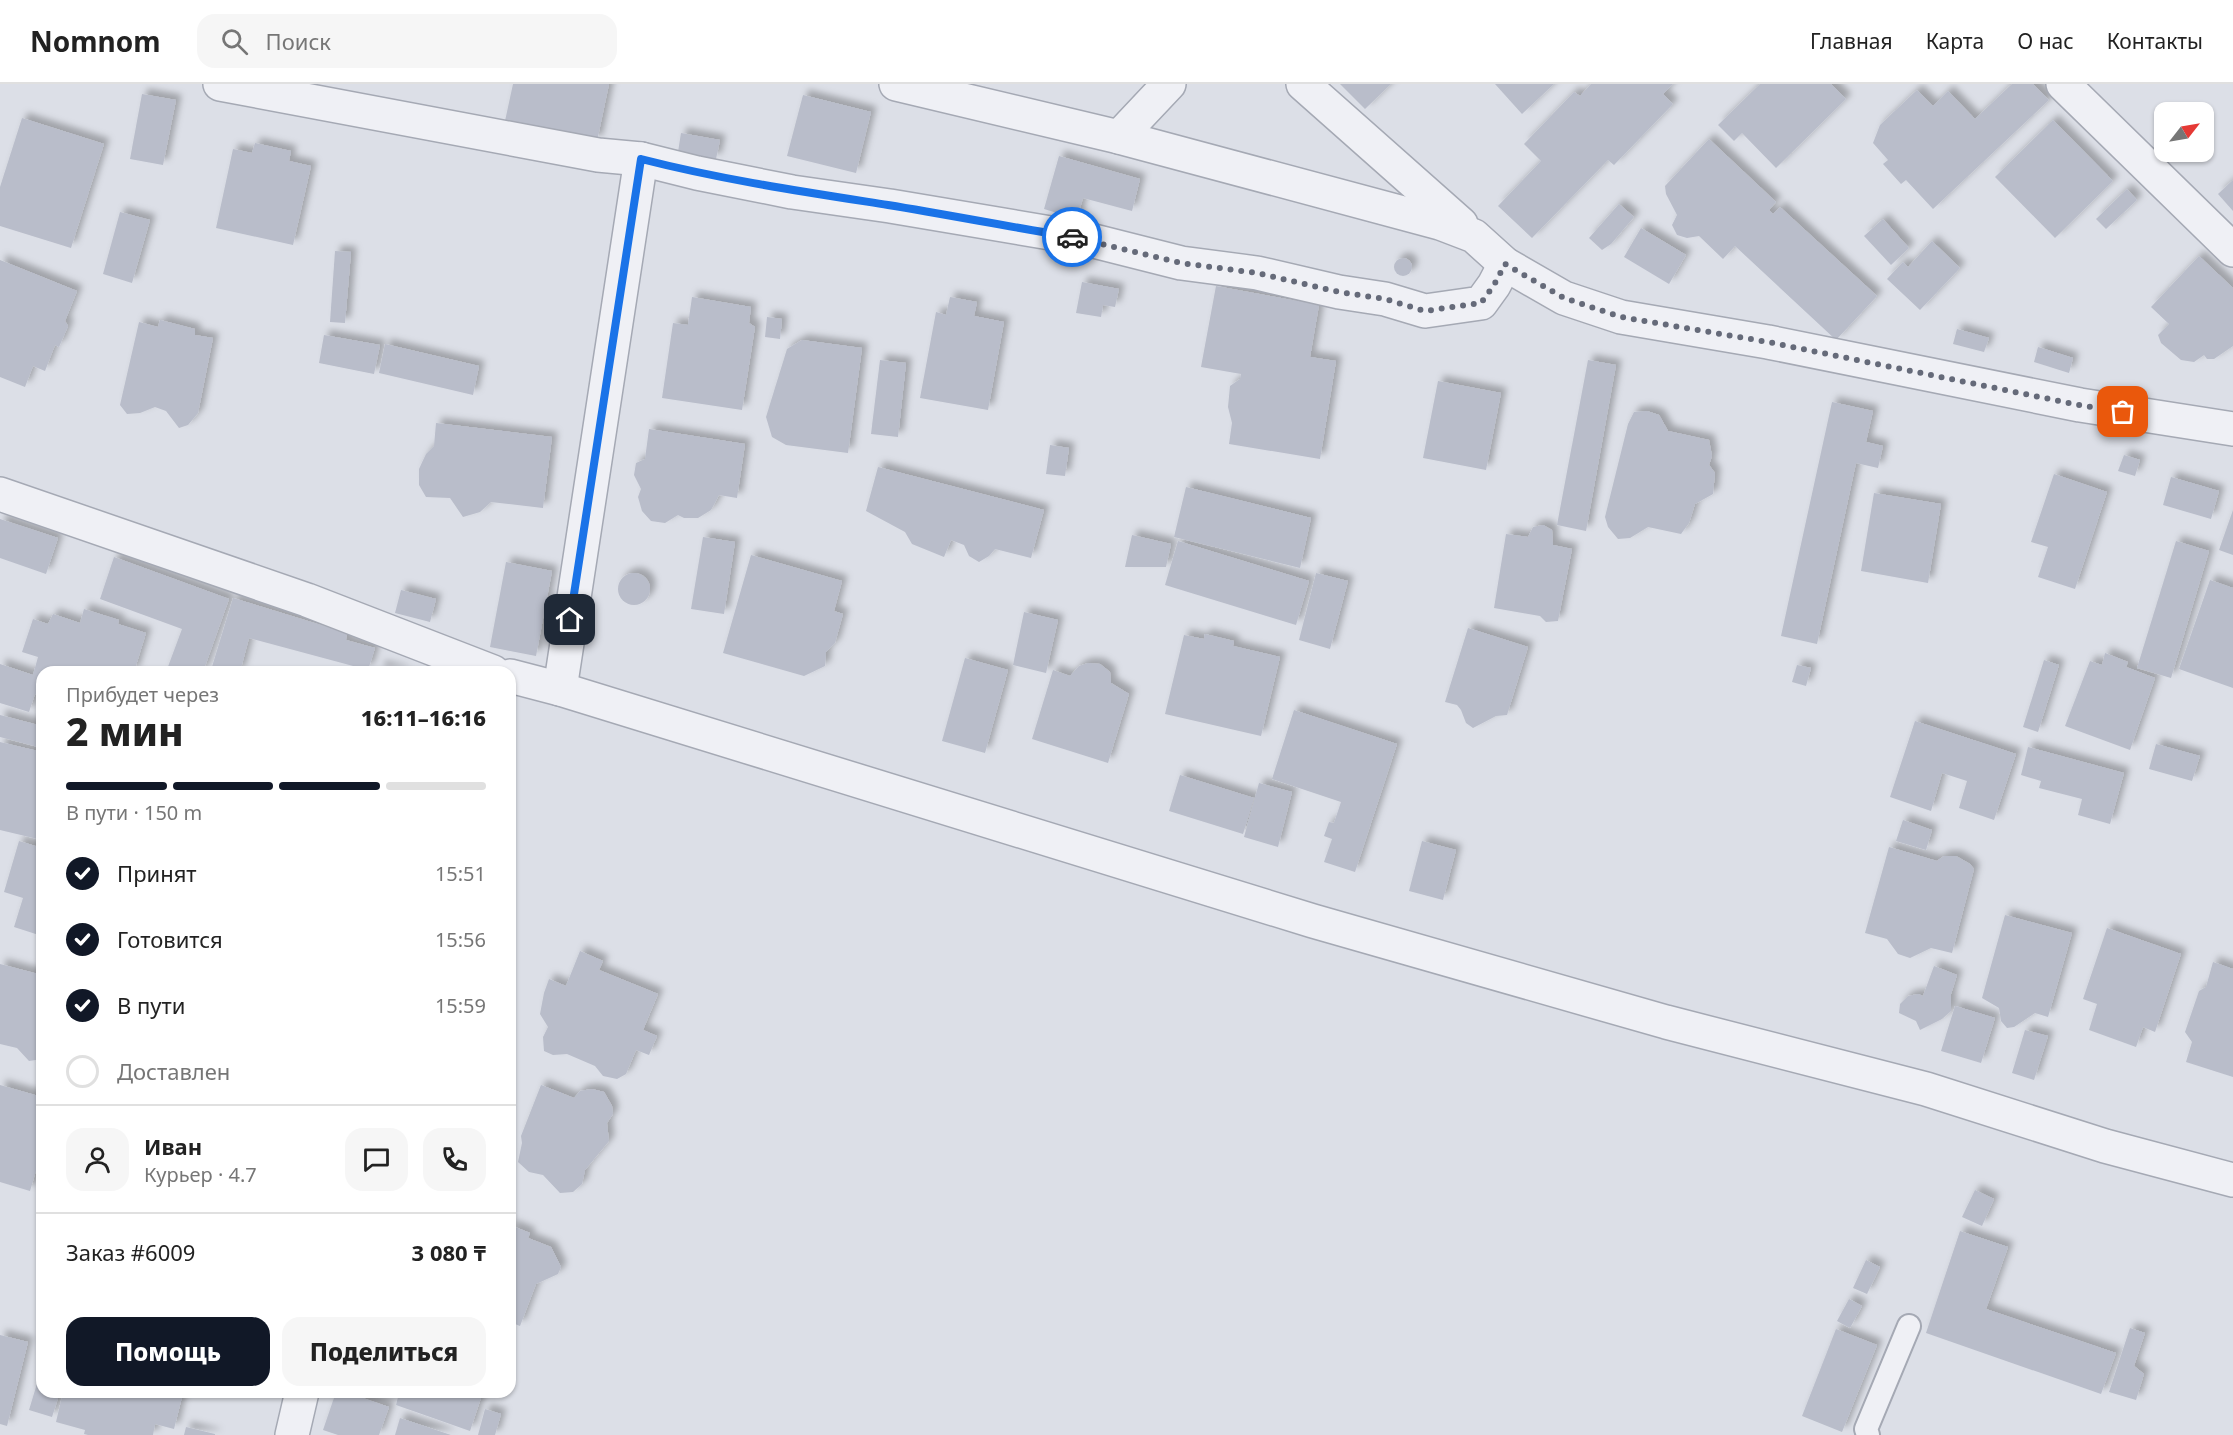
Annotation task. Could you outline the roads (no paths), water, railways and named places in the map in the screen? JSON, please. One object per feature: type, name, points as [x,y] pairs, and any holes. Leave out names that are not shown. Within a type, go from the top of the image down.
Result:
[{"type":"street","points":[[220,84],[598,155],[641,159],[792,192],[1086,239],[1181,263],[1257,273],[1339,292],[1385,299],[1425,311],[1481,303],[1505,264]]},
{"type":"street","points":[[896,84],[1119,137],[1440,223],[1474,236]]},
{"type":"street","points":[[1119,137],[1169,84]]},
{"type":"street","points":[[1303,84],[1505,264],[1564,298],[1621,317],[1768,342],[2079,405],[2233,429]]},
{"type":"street","points":[[2063,84],[2233,250]]},
{"type":"street","points":[[560,689],[641,159]]},
{"type":"street","points":[[0,494],[307,600],[477,666]]},
{"type":"street","points":[[516,678],[560,689],[1324,924],[1666,1022],[1926,1089],[2105,1146],[2233,1180]]},
{"type":"street","points":[[292,1435],[301,1398]]},
{"type":"lane","points":[[1868,1435],[1866,1429],[1909,1326]]}]
